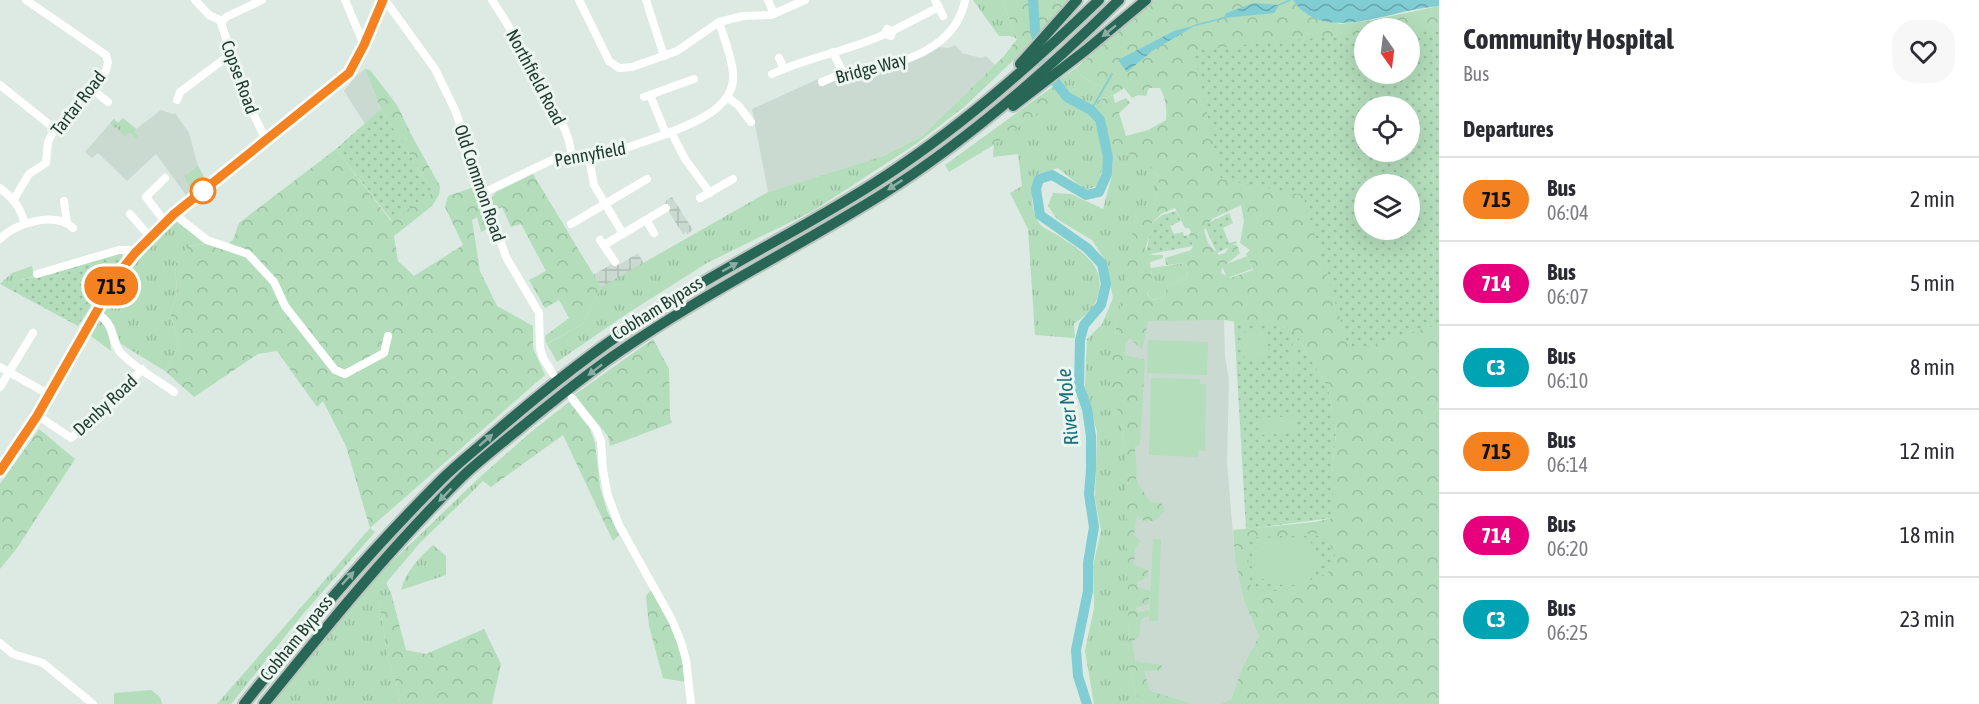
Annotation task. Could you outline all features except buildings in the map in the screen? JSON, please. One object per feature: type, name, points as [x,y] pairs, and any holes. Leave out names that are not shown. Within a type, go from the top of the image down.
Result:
[{"type":"highway","points":[[1017,72],[1077,0]]},
{"type":"highway","name":"Cobham Bypass","points":[[244,704],[339,588],[442,478],[522,409],[636,323],[876,183],[929,146],[978,108],[1017,72],[1060,38],[1099,0]]},
{"type":"highway","name":"Cobham Bypass","points":[[264,704],[396,545],[465,474],[538,413],[615,354],[686,308],[842,219],[923,166],[1028,90],[1119,0]]},
{"type":"highway","points":[[1028,90],[1071,62],[1146,0]]},
{"type":"main road","points":[[0,471],[37,416],[118,274],[135,253],[174,214],[345,77],[354,66],[384,0]]},
{"type":"street","name":"Tartar Road","points":[[14,199],[29,174],[46,163],[48,142],[55,129],[106,71],[108,62],[106,55],[26,0]]},
{"type":"street","points":[[195,0],[209,15],[222,21]]},
{"type":"street","name":"Copse Road","points":[[262,0],[222,21],[222,25],[247,101],[266,140]]},
{"type":"street","points":[[345,0],[364,45]]},
{"type":"street","name":"Old Common Road","points":[[384,0],[423,51],[445,88],[460,122],[506,257],[539,313],[540,348],[553,374]]},
{"type":"street","name":"Northfield Road","points":[[492,0],[519,40],[560,121],[570,144],[571,156]]},
{"type":"street","points":[[579,0],[608,59],[614,66],[629,68],[664,56],[686,45],[707,28],[719,22],[737,16],[774,14],[805,0]]},
{"type":"street","points":[[646,0],[664,56]]},
{"type":"street","points":[[768,0],[774,14]]},
{"type":"street","name":"Bridge Way","points":[[822,82],[859,68],[901,61],[932,47],[945,37],[955,24],[965,0]]},
{"type":"street","points":[[772,74],[889,33],[937,4],[943,16]]},
{"type":"street","points":[[719,22],[733,72],[733,82],[727,97],[738,105],[751,122]]},
{"type":"street","points":[[356,25],[371,29]]},
{"type":"street","points":[[833,52],[843,74]]},
{"type":"street","points":[[176,94],[231,54]]},
{"type":"street","points":[[779,58],[784,69]]},
{"type":"street","points":[[693,79],[647,96],[685,159],[710,193]]},
{"type":"street","points":[[0,86],[55,129]]},
{"type":"street","points":[[91,88],[108,102]]},
{"type":"street","name":"Pennyfield","points":[[483,193],[548,161],[571,156],[589,158],[615,153],[669,133],[717,108],[727,97]]},
{"type":"street","points":[[589,158],[592,180],[623,234]]},
{"type":"street","points":[[165,178],[146,197],[165,222]]},
{"type":"street","points":[[571,224],[587,219],[605,204],[647,179]]},
{"type":"street","points":[[700,198],[733,179]]},
{"type":"street","points":[[0,188],[14,199],[25,224]]},
{"type":"street","points":[[0,239],[6,233],[25,224],[42,220],[70,226],[64,201]]},
{"type":"street","points":[[615,262],[602,243],[623,234],[666,208]]},
{"type":"street","points":[[130,214],[150,237]]},
{"type":"street","points":[[174,214],[207,240],[248,254],[274,282],[285,306],[335,370],[345,374],[384,352],[388,336]]},
{"type":"street","points":[[646,220],[654,233]]},
{"type":"street","points":[[37,274],[119,250],[129,250],[135,253]]},
{"type":"street","points":[[96,313],[110,325],[121,352],[174,392]]},
{"type":"street","points":[[0,387],[33,333]]},
{"type":"street","points":[[0,367],[48,394]]},
{"type":"street","name":"Denby Road","points":[[37,416],[71,438],[108,407],[142,369]]},
{"type":"street","points":[[572,398],[596,429],[601,441],[603,470],[611,506],[619,525],[672,620],[681,642],[686,660],[691,704]]},
{"type":"street","points":[[0,643],[13,654],[43,663],[93,704]]},
{"type":"shaded area","points":[[955,45],[962,53],[981,58],[986,56],[995,65],[921,137],[883,156],[768,192],[752,109],[818,79],[821,86],[845,77],[901,65],[940,47],[948,48]]},
{"type":"shaded area","points":[[365,69],[381,109],[365,124],[344,91]]},
{"type":"shaded area","points":[[161,110],[175,113],[189,133],[198,166],[205,179],[186,195],[156,154],[127,181],[98,153],[92,158],[85,152],[114,119],[118,123],[123,118],[136,129]]},
{"type":"shaded area","points":[[672,197],[693,230],[687,234],[686,232],[683,234],[665,206],[666,201]]},
{"type":"shaded area","points":[[638,253],[644,264],[601,287],[593,275],[617,261],[619,265]]},
{"type":"shaded area","points":[[1121,306],[1224,320],[1225,357],[1229,379],[1227,462],[1235,559],[1244,601],[1259,636],[1242,668],[1231,699],[1226,704],[1147,704],[1129,666]]},
{"type":"green space","points":[[973,0],[1002,0],[1017,39],[1011,36],[999,36]]},
{"type":"green space","points":[[1002,0],[1029,0],[1034,41],[964,107],[959,100],[1004,56],[1017,39]]},
{"type":"green space","points":[[1036,0],[1068,0],[1040,35]]},
{"type":"green space","points":[[1154,0],[1293,0],[1297,5],[1339,24],[1354,22],[1354,84],[1365,84],[1365,96],[1354,96],[1354,162],[1365,162],[1365,174],[1354,174],[1354,240],[1420,240],[1420,217],[1439,192],[1439,704],[1221,704],[1231,699],[1242,668],[1259,636],[1244,601],[1235,560],[1233,530],[1315,522],[1332,518],[1332,473],[1336,432],[1328,388],[1299,339],[1289,328],[1224,320],[1148,321],[1142,350],[1130,338],[1125,343],[1125,355],[1145,360],[1140,444],[1135,447],[1136,480],[1150,502],[1161,503],[1165,510],[1157,519],[1149,522],[1137,516],[1134,535],[1140,541],[1135,549],[1134,565],[1148,570],[1148,577],[1137,582],[1137,587],[1151,591],[1148,604],[1136,608],[1138,613],[1149,610],[1149,616],[1141,619],[1139,636],[1132,642],[1135,661],[1162,665],[1161,670],[1144,671],[1150,691],[1193,704],[1147,704],[1138,700],[1129,666],[1126,458],[1121,422],[1108,376],[1136,213],[1152,212],[1159,183],[1158,177],[1149,166],[1130,154],[1113,157],[1108,136],[1099,115],[1089,104],[1113,95],[1115,103],[1126,98],[1130,103],[1119,113],[1126,136],[1148,130],[1166,120],[1166,108],[1160,88],[1149,88],[1146,96],[1138,95],[1132,98],[1124,88],[1115,94],[1082,77],[1076,68]],"holes":[[[1241,205],[1244,221],[1240,243],[1250,250],[1246,254],[1253,270],[1230,278],[1221,273],[1222,268],[1240,253],[1237,245],[1230,245],[1225,253],[1219,255],[1208,243],[1204,230],[1212,219]],[[1175,208],[1185,228],[1189,228],[1191,232],[1189,235],[1193,246],[1191,250],[1165,258],[1166,265],[1186,263],[1188,277],[1168,285],[1163,297],[1153,300],[1147,294],[1147,286],[1144,286],[1152,278],[1150,262],[1163,258],[1163,255],[1152,255],[1145,249],[1153,231],[1149,226],[1161,214]]]},
{"type":"green space","points":[[1439,6],[1439,81],[1420,76],[1420,18],[1382,18]]},
{"type":"green space","points":[[1439,28],[1439,324],[1350,352],[1303,195],[1221,179],[1194,51],[1354,35],[1354,84],[1420,84],[1420,30]]},
{"type":"green space","points":[[1076,68],[1082,77],[1115,94],[1089,104],[1070,95],[1058,80]]},
{"type":"green space","points":[[365,69],[370,70],[397,105],[440,186],[439,195],[432,206],[394,236],[398,261],[414,276],[463,245],[445,207],[448,196],[477,186],[493,226],[481,232],[477,217],[472,220],[480,271],[497,306],[533,326],[533,348],[545,375],[370,528],[346,446],[323,401],[317,407],[277,351],[258,354],[194,397],[165,371],[179,344],[170,313],[177,294],[175,265],[189,246],[205,244],[221,249],[233,240],[239,223],[336,149],[391,221],[433,192],[381,109]]},
{"type":"green space","points":[[1055,85],[1063,95],[997,143],[949,172],[945,165]]},
{"type":"green space","points":[[1063,95],[1089,113],[1098,127],[1105,161],[1097,186],[1085,190],[1058,168],[1037,174],[1033,186],[1033,205],[1039,223],[1080,251],[1094,265],[1098,274],[1099,293],[1092,308],[1074,324],[1075,338],[1035,335],[1028,229],[1010,193],[1022,186],[1018,154],[993,157],[994,144]]},
{"type":"green space","points":[[959,100],[964,107],[916,144],[813,211],[707,263],[557,362],[547,344],[583,324],[601,287],[768,192],[883,156],[921,137]]},
{"type":"green space","points":[[381,109],[433,192],[392,221],[336,149]]},
{"type":"green space","points":[[123,118],[136,129],[134,132],[138,137],[136,139],[130,132],[125,137],[110,123],[114,119],[118,123]]},
{"type":"green space","points":[[1130,153],[1154,171],[1159,183],[1152,213],[1136,213],[1115,334],[1126,458],[1129,666],[1138,700],[1147,704],[1094,704],[1085,651],[1094,608],[1093,566],[1101,531],[1095,498],[1097,432],[1085,387],[1087,339],[1102,324],[1113,298],[1106,262],[1092,240],[1057,219],[1048,206],[1053,193],[1071,194],[1103,209],[1112,175],[1113,157]]},
{"type":"green space","points":[[198,166],[205,179],[192,191],[183,174],[186,176]]},
{"type":"green space","points":[[533,174],[601,287],[583,324],[546,344],[545,336],[569,318],[559,300],[545,308],[529,280],[546,271],[521,224],[511,227],[502,207],[493,211],[491,199],[496,192]]},
{"type":"green space","points":[[1176,211],[1181,221],[1170,226],[1174,234],[1183,232],[1184,236],[1189,235],[1193,246],[1145,255],[1153,231],[1149,226],[1162,215]]},
{"type":"green space","points":[[1229,213],[1233,223],[1223,228],[1229,243],[1236,241],[1237,243],[1217,253],[1204,225]]},
{"type":"green space","points":[[178,221],[205,244],[189,246],[175,265],[177,294],[170,313],[179,344],[165,371],[121,344],[114,325],[103,313],[136,264]]},
{"type":"green space","points":[[122,253],[122,259],[78,326],[11,290],[18,281]]},
{"type":"green space","points":[[1247,256],[1252,269],[1227,278],[1222,266]]},
{"type":"green space","points":[[1186,263],[1188,277],[1168,285],[1163,297],[1152,300],[1143,286],[1152,278],[1151,268]]},
{"type":"green space","points":[[32,266],[34,276],[18,281],[11,290],[0,284],[12,273]]},
{"type":"green space","points":[[99,319],[108,334],[111,351],[91,336]]},
{"type":"green space","points":[[1234,321],[1289,328],[1299,339],[1328,388],[1336,432],[1332,473],[1332,518],[1246,529]]},
{"type":"green space","points":[[1265,329],[1270,356],[1245,360],[1240,333]]},
{"type":"green space","points":[[653,339],[669,369],[672,423],[610,446],[608,436],[574,395]]},
{"type":"green space","points":[[1148,340],[1208,342],[1207,375],[1147,373]]},
{"type":"green space","points":[[1293,343],[1299,344],[1293,374],[1287,373]]},
{"type":"green space","points":[[1151,378],[1200,379],[1200,384],[1206,384],[1205,451],[1198,451],[1198,457],[1149,455]]},
{"type":"green space","points":[[569,402],[590,429],[595,443],[600,487],[607,511],[619,535],[613,541],[563,435],[491,487],[479,478]]},
{"type":"green space","points":[[1295,416],[1296,433],[1261,435],[1260,418]]},
{"type":"green space","points":[[39,429],[75,459],[17,548],[0,569],[0,484]]},
{"type":"green space","points":[[479,478],[483,481],[419,544],[386,583],[391,593],[379,603],[388,659],[399,693],[398,704],[272,704],[379,574]]},
{"type":"green space","points":[[370,528],[375,532],[303,614],[231,704],[217,704]]},
{"type":"green space","points":[[1325,533],[1336,558],[1328,573],[1287,589],[1276,591],[1251,589],[1246,538]]},
{"type":"green space","points":[[1321,537],[1322,541],[1310,542],[1317,553],[1318,567],[1311,578],[1300,584],[1272,583],[1260,577],[1252,568],[1252,557],[1260,544],[1257,543],[1257,538]]},
{"type":"green space","points":[[1153,539],[1161,539],[1158,621],[1149,621]]},
{"type":"green space","points":[[433,545],[446,556],[446,575],[401,590],[409,571]]},
{"type":"green space","points":[[651,590],[668,619],[682,654],[685,682],[663,678],[649,626],[646,596]]},
{"type":"green space","points":[[391,593],[406,650],[426,654],[484,629],[501,664],[492,704],[398,704],[399,693],[388,659],[379,603]]},
{"type":"green space","points":[[151,690],[160,697],[162,704],[114,704],[114,693]]},
{"type":"water","points":[[1293,0],[1439,0],[1439,6],[1375,18],[1354,18],[1354,22],[1346,23],[1316,19],[1304,12]]},
{"type":"water","points":[[1254,3],[1279,5],[1274,13],[1224,18],[1226,13]]},
{"type":"water","points":[[1196,25],[1152,51],[1127,72],[1118,60],[1174,31]]},
{"type":"waterway","name":"River Mole","points":[[1033,0],[1035,29],[1043,66],[1067,97],[1091,110],[1100,120],[1108,157],[1107,174],[1099,192],[1086,195],[1052,175],[1039,179],[1036,189],[1040,215],[1087,248],[1102,264],[1106,284],[1101,305],[1084,325],[1080,340],[1079,386],[1087,409],[1091,436],[1089,494],[1094,527],[1088,563],[1088,591],[1076,650],[1078,676],[1087,704]]},
{"type":"waterway","points":[[1279,5],[1290,0]]},
{"type":"waterway","points":[[1196,25],[1224,18]]},
{"type":"waterway","points":[[1091,110],[1112,74]]},
{"type":"bus line","name":"715","points":[[0,471],[37,416],[118,274],[135,253],[174,214],[349,73],[383,0]]}]
